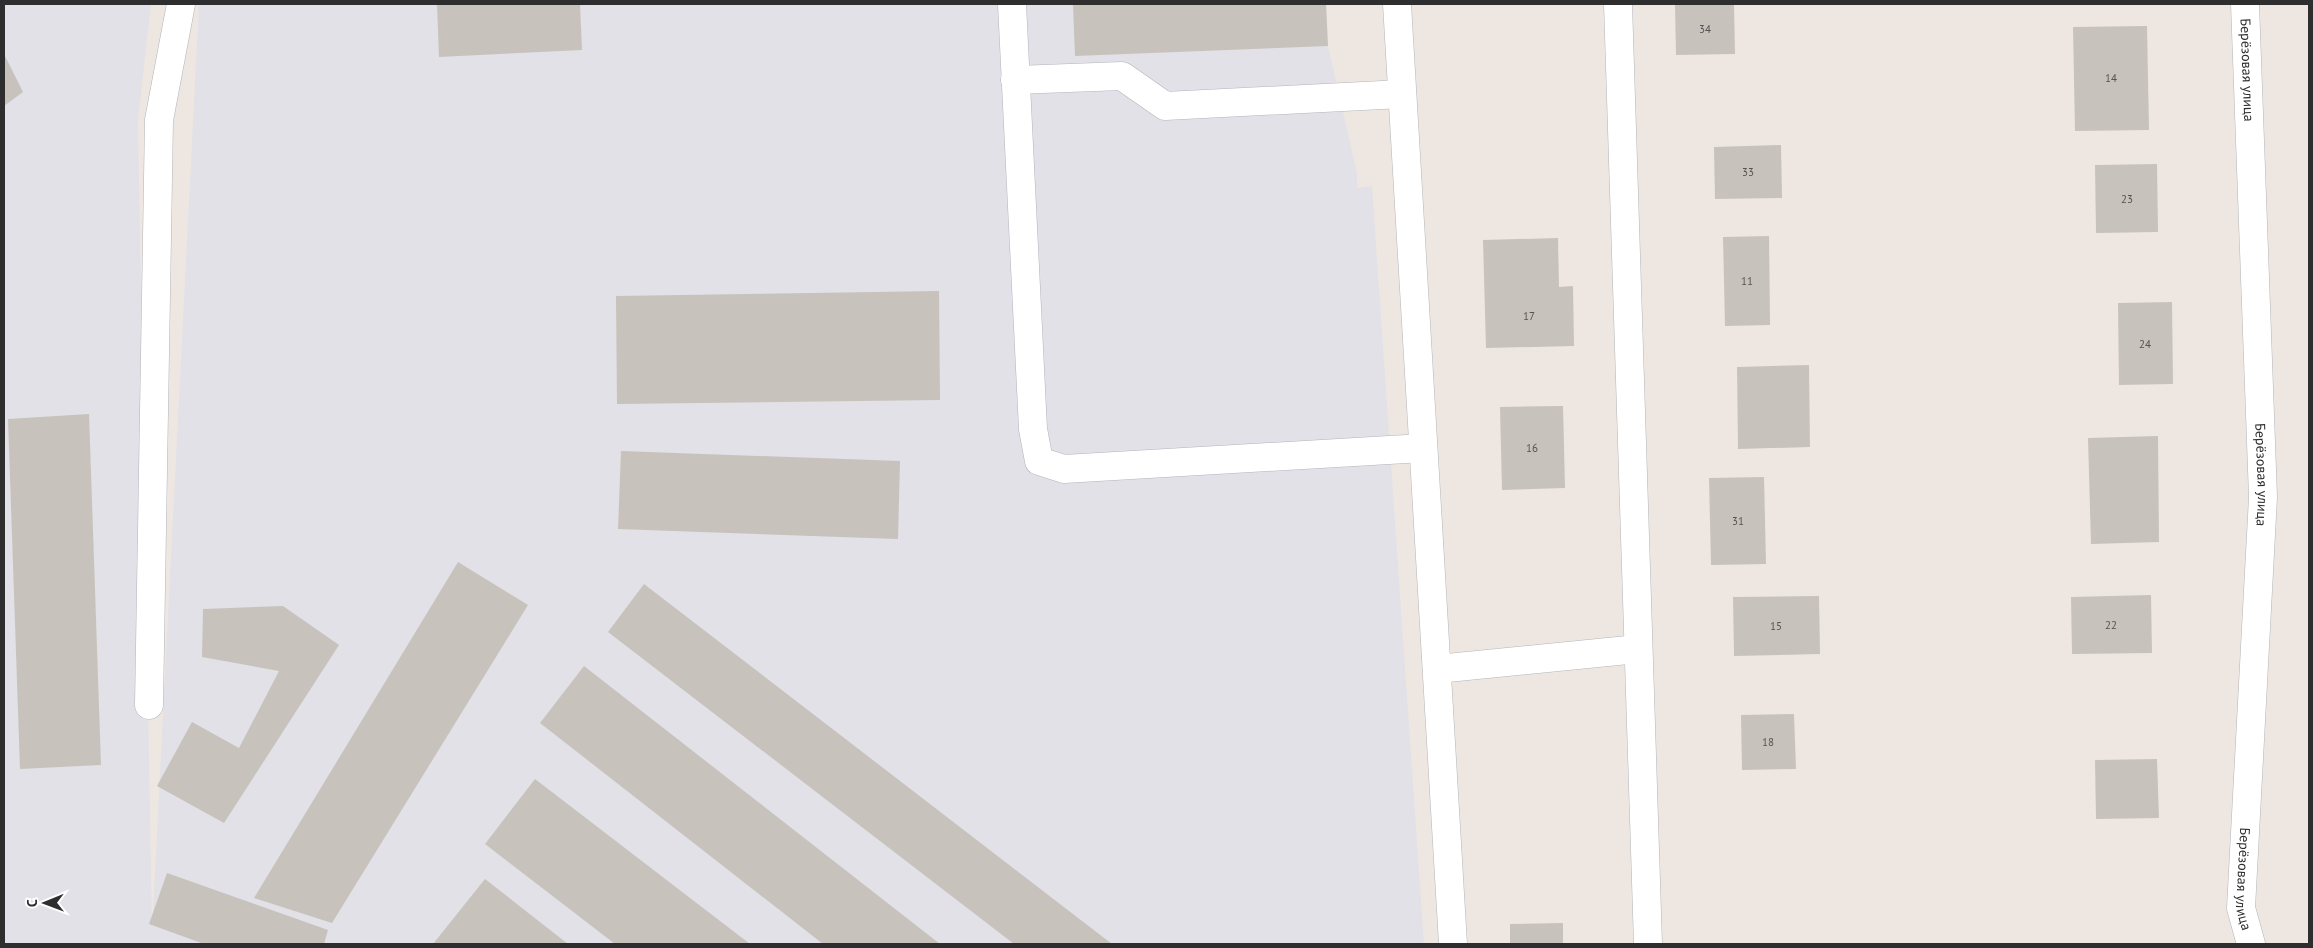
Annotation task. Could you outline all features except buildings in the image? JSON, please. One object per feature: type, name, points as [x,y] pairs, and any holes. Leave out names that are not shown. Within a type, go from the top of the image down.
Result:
[{"type":"street","points":[[149,705],[159,120],[181,4]]},
{"type":"street","points":[[1012,4],[1033,429],[1038,461],[1064,469],[1423,448]]},
{"type":"street","points":[[1397,4],[1453,944]]},
{"type":"street","points":[[1618,4],[1648,944]]},
{"type":"street","name":"Берёзовая улица","points":[[2246,4],[2264,498],[2241,908],[2252,944]]},
{"type":"street","points":[[1016,80],[1122,76],[1165,106],[1402,94]]},
{"type":"street","points":[[1437,669],[1638,648]]},
{"type":"shaded area","points":[[4,4],[151,4],[138,120],[152,930],[199,4],[1326,4],[1328,46],[1357,173],[1357,188],[1372,186],[1424,944],[4,944]]}]
